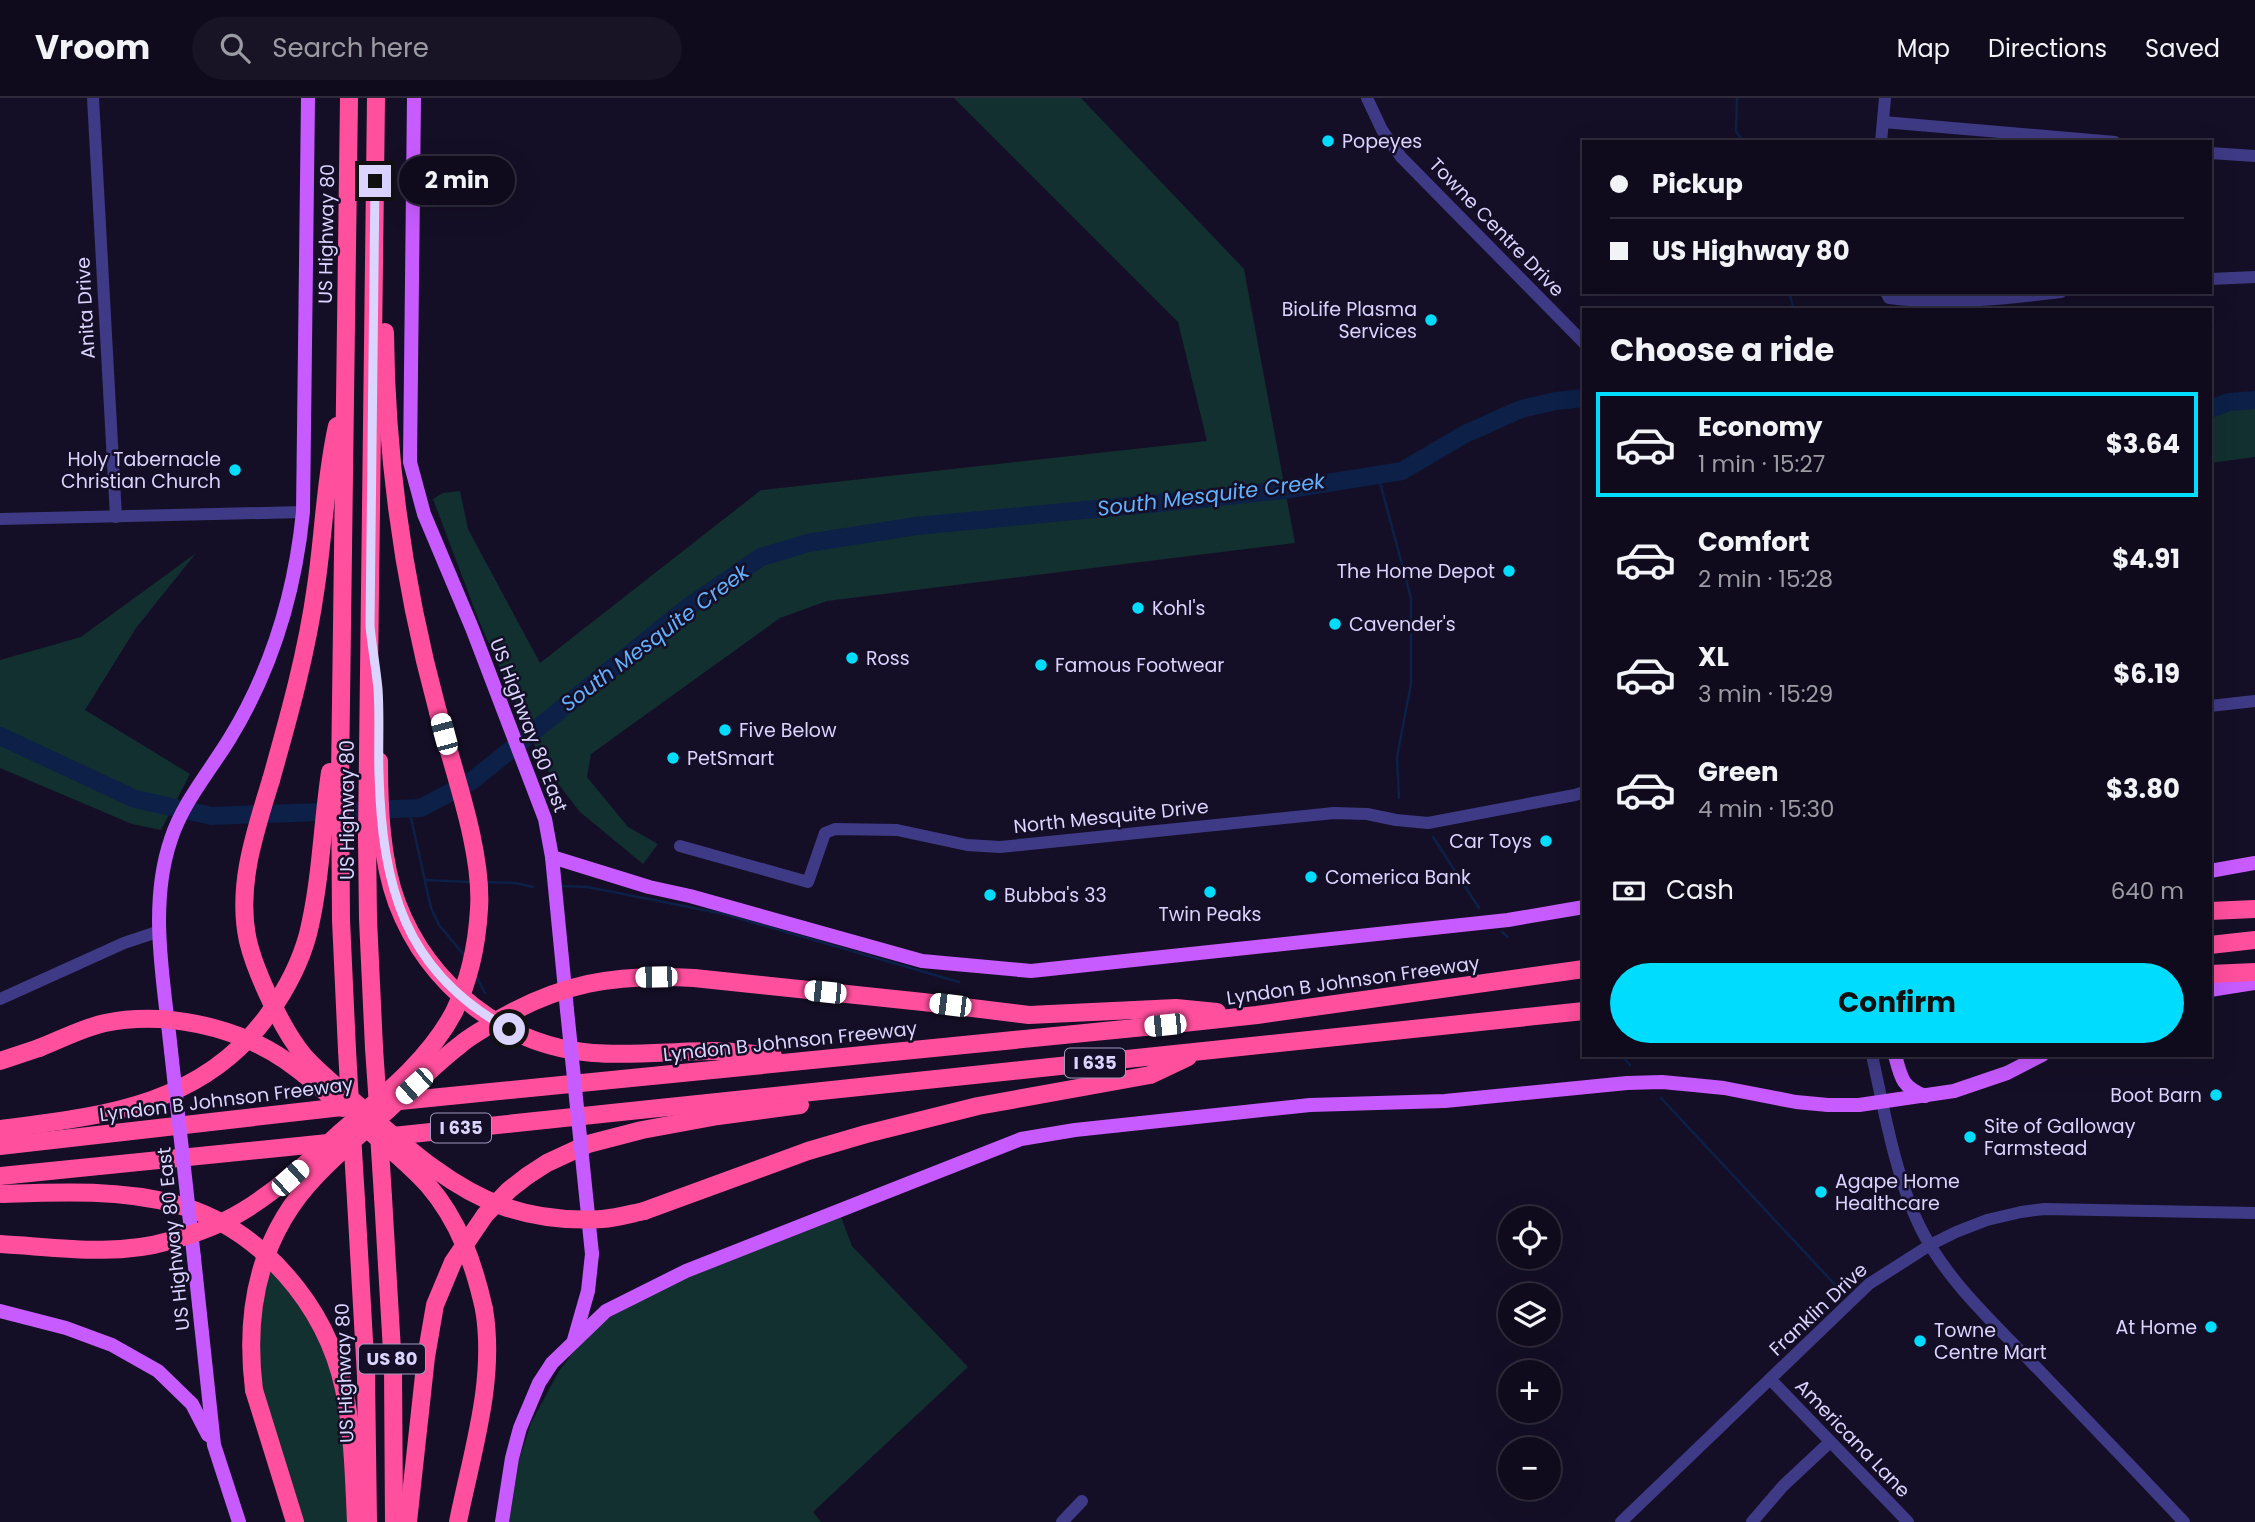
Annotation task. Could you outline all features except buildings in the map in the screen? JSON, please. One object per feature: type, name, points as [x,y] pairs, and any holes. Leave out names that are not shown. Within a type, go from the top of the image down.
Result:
[{"type":"highway","name":"US Highway 80","points":[[349,98],[341,706],[335,777],[366,1388],[368,1522]]},
{"type":"highway","points":[[376,98],[370,626],[378,690],[373,778],[375,839],[407,928],[436,972],[458,994],[483,1015],[536,1041],[591,1053],[718,1051],[818,1060]]},
{"type":"highway","points":[[0,1244],[91,1249],[167,1242],[208,1228],[241,1212],[290,1178],[419,1061],[453,1012],[469,970],[480,907],[477,872],[470,833],[413,613],[398,522],[388,412],[384,274],[375,209]]},
{"type":"highway","points":[[345,388],[331,452],[325,519],[308,635],[299,680],[250,851],[244,915],[248,943],[260,974],[283,1023],[304,1055],[430,1166],[468,1192],[503,1206],[545,1217],[603,1219],[644,1211],[866,1134],[978,1106],[1150,1075],[1200,1051]]},
{"type":"highway","points":[[0,1129],[122,1110],[168,1095],[190,1084],[232,1055],[247,1040],[276,1004],[299,960],[313,910],[335,777]]},
{"type":"highway","name":"US Highway 80","points":[[375,839],[368,919],[393,1368],[394,1522]]},
{"type":"highway","points":[[2212,911],[2255,909]]},
{"type":"highway","points":[[2212,944],[2255,940]]},
{"type":"highway","name":"Lyndon B Johnson Freeway","points":[[0,1146],[430,1097],[1257,1015],[1582,968]]},
{"type":"highway","points":[[2212,974],[2255,972]]},
{"type":"highway","points":[[295,1522],[254,1390],[250,1357],[251,1318],[258,1280],[273,1237],[291,1207],[318,1173],[461,1044],[509,1013],[549,993],[605,979],[674,977],[1029,1015],[1176,1008],[1257,1015]]},
{"type":"highway","name":"I 635","points":[[0,1176],[1582,1011]]},
{"type":"highway","points":[[0,1061],[102,1024],[133,1018],[172,1020],[207,1027],[257,1043],[276,1055],[333,1099],[429,1186],[453,1220],[470,1256],[487,1330],[487,1368],[458,1522]]},
{"type":"highway","points":[[408,1522],[426,1357],[435,1305],[453,1262],[467,1238],[509,1190],[567,1153],[617,1135],[921,1081]]},
{"type":"highway","points":[[0,1194],[107,1193],[163,1201],[218,1222],[264,1254],[289,1279],[310,1307],[326,1335],[337,1363],[348,1415],[356,1522]]},
{"type":"main road","name":"US Highway 80 East","points":[[239,1522],[214,1445],[171,1051],[160,931],[160,897],[166,859],[178,822],[244,712],[268,662],[291,588],[303,512],[308,98]]},
{"type":"main road","name":"US Highway 80 East","points":[[414,98],[410,462],[424,514],[545,819],[592,1254],[588,1291],[573,1342],[552,1363],[528,1405],[512,1458],[502,1522]]},
{"type":"main road","name":"Lyndon B Johnson Freeway","points":[[551,857],[649,887],[922,961],[1031,971],[1508,920],[1582,907]]},
{"type":"main road","points":[[2212,871],[2255,863]]},
{"type":"main road","points":[[2212,990],[2255,983]]},
{"type":"main road","points":[[1895,1057],[1900,1076],[1906,1085],[1926,1097]]},
{"type":"main road","points":[[573,1342],[606,1311],[686,1271],[1021,1139],[1075,1129],[1310,1105],[1445,1101],[1627,1083],[1662,1082],[1704,1086],[1828,1105],[1882,1103],[1926,1097],[1981,1083],[2038,1057]]},
{"type":"main road","points":[[0,1311],[66,1328],[112,1345],[158,1371],[192,1404],[214,1445]]},
{"type":"street","name":"Anita Drive","points":[[93,98],[116,517]]},
{"type":"street","name":"Towne Centre Drive","points":[[1367,98],[1382,130],[1401,157],[1582,341]]},
{"type":"street","points":[[1881,140],[1885,98]]},
{"type":"street","points":[[1883,122],[1990,136],[2077,140]]},
{"type":"street","points":[[2212,153],[2255,156]]},
{"type":"street","points":[[2212,279],[2255,277]]},
{"type":"street","points":[[1887,295],[1921,302],[2018,294]]},
{"type":"street","points":[[0,519],[303,512]]},
{"type":"street","points":[[2212,706],[2255,701]]},
{"type":"street","name":"North Mesquite Drive","points":[[680,846],[808,882],[825,833],[835,829],[897,830],[967,845],[1000,847],[1324,814],[1367,814],[1428,823],[1582,793]]},
{"type":"street","points":[[0,999],[124,943],[160,931]]},
{"type":"street","points":[[1872,1057],[1882,1103],[1910,1203],[1930,1245],[1953,1279],[1991,1321],[2184,1522]]},
{"type":"street","name":"Franklin Drive","points":[[1621,1522],[1869,1284],[1930,1245],[1987,1220],[2044,1209],[2255,1213]]},
{"type":"street","name":"Americana Lane","points":[[1771,1380],[1908,1522]]},
{"type":"street","points":[[1752,1522],[1783,1486],[1830,1442]]},
{"type":"street","points":[[1062,1522],[1082,1501]]},
{"type":"green space","points":[[954,98],[1081,98],[1244,269],[1295,543],[827,601],[780,618],[591,754],[587,777],[628,827],[658,844],[643,864],[580,812],[543,764],[479,621],[433,499],[443,493],[460,491],[468,529],[540,663],[761,490],[1207,441],[1178,322]]},
{"type":"green space","points":[[2255,392],[2255,457],[2212,463],[2212,400]]},
{"type":"green space","points":[[196,553],[136,628],[85,710],[190,774],[161,830],[132,824],[0,768],[0,660],[81,637]]},
{"type":"green space","points":[[841,1217],[852,1246],[968,1367],[813,1512],[821,1522],[509,1522],[519,1460],[531,1423],[559,1371],[582,1341],[607,1319],[656,1290]]},
{"type":"green space","points":[[269,1267],[299,1303],[326,1348],[343,1422],[349,1522],[301,1522],[260,1395],[255,1346]]},
{"type":"waterway","points":[[1737,98],[1736,131],[1742,140]]},
{"type":"waterway","points":[[1790,294],[1793,308]]},
{"type":"waterway","name":"South Mesquite Creek","points":[[0,736],[135,799],[212,816],[421,808],[473,780],[688,607],[761,557],[808,543],[916,526],[1284,490],[1402,471],[1465,434],[1521,409],[1582,398]]},
{"type":"waterway","name":"South Mesquite Creek","points":[[2212,408],[2229,402],[2255,400]]},
{"type":"waterway","points":[[1378,475],[1411,598],[1411,684],[1397,757],[1399,798]]},
{"type":"waterway","points":[[409,809],[431,908],[439,925],[465,956]]},
{"type":"waterway","points":[[1433,837],[1479,908]]},
{"type":"waterway","points":[[425,880],[470,882]]},
{"type":"waterway","points":[[484,882],[516,883],[533,887]]},
{"type":"waterway","points":[[562,886],[588,887],[724,914],[959,982]]},
{"type":"waterway","points":[[1502,932],[1508,937]]},
{"type":"waterway","points":[[475,974],[485,993]]},
{"type":"waterway","points":[[1623,1057],[1630,1065]]},
{"type":"waterway","points":[[1661,1098],[1840,1290]]},
{"type":"place","name":"Popeyes","points":[[1328,141]]},
{"type":"place","name":"BioLife Plasma Services","points":[[1431,320]]},
{"type":"place","name":"Holy Tabernacle Christian Church","points":[[235,470]]},
{"type":"place","name":"The Home Depot","points":[[1509,571]]},
{"type":"place","name":"Kohl's","points":[[1138,608]]},
{"type":"place","name":"Cavender's","points":[[1335,624]]},
{"type":"place","name":"Ross","points":[[852,658]]},
{"type":"place","name":"Famous Footwear","points":[[1041,665]]},
{"type":"place","name":"Five Below","points":[[725,730]]},
{"type":"place","name":"PetSmart","points":[[673,758]]},
{"type":"place","name":"Car Toys","points":[[1546,841]]},
{"type":"place","name":"Comerica Bank","points":[[1311,877]]},
{"type":"place","name":"Twin Peaks","points":[[1210,892]]},
{"type":"place","name":"Bubba's 33","points":[[990,895]]},
{"type":"place","name":"Boot Barn","points":[[2216,1095]]},
{"type":"place","name":"Site of Galloway Farmstead","points":[[1970,1137]]},
{"type":"place","name":"Agape Home Healthcare","points":[[1821,1192]]},
{"type":"place","name":"At Home","points":[[2211,1327]]},
{"type":"place","name":"Towne Centre Mart","points":[[1920,1341]]},
{"type":"route","points":[[375,181],[370,626],[378,690],[379,778],[389,874],[407,928],[436,972],[483,1015],[509,1029]]}]
